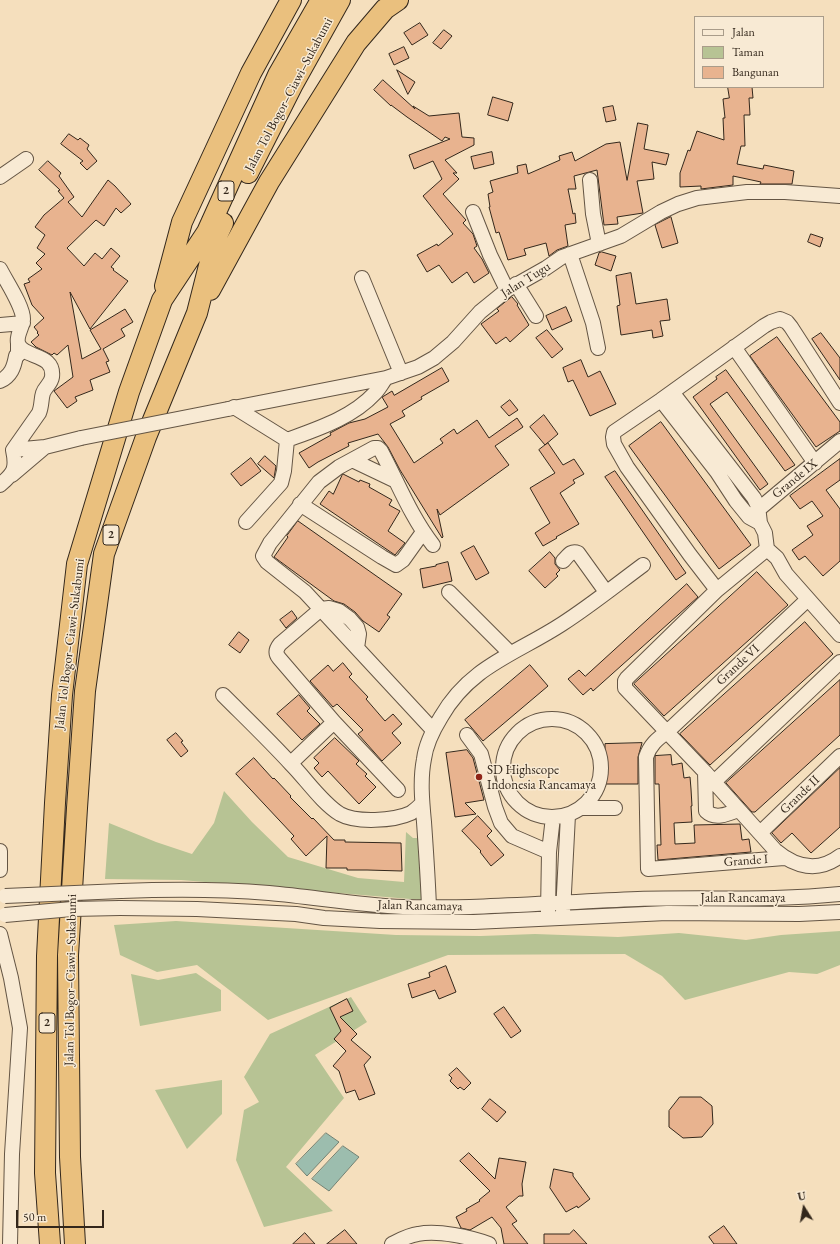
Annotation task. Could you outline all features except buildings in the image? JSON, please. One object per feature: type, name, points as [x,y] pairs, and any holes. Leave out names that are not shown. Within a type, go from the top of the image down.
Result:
[{"type":"highway","points":[[162,300],[182,222],[252,73],[291,0]]},
{"type":"highway","name":"Jalan Tol Bogor–Ciawi–Sukabumi","points":[[75,1244],[70,1157],[68,955],[76,808],[85,691],[104,554],[146,437],[197,313],[216,238],[321,0]]},
{"type":"highway","name":"Jalan Tol Bogor–Ciawi–Sukabumi","points":[[50,1244],[45,1173],[48,956],[55,803],[62,695],[77,564],[129,392],[162,300],[207,232],[285,80],[340,0]]},
{"type":"highway","points":[[197,313],[269,182],[316,104],[356,43],[385,9],[398,0]]},
{"type":"street","points":[[0,177],[26,159]]},
{"type":"street","points":[[590,180],[593,214],[599,244]]},
{"type":"street","name":"Jalan Tugu","points":[[45,447],[81,438],[386,378],[418,367],[434,358],[453,342],[480,312],[512,287],[562,257],[621,236],[672,206],[697,198],[724,194],[773,192],[840,196]]},
{"type":"street","points":[[474,212],[490,255],[512,287],[536,316]]},
{"type":"street","points":[[570,254],[593,323],[598,348]]},
{"type":"street","points":[[0,269],[22,311],[23,323],[18,336],[18,355],[16,356],[11,373],[0,381]]},
{"type":"street","points":[[362,278],[401,373]]},
{"type":"street","points":[[717,590],[627,467],[613,440],[613,434],[618,428],[667,396],[734,347],[776,320],[783,320],[791,327],[840,403]]},
{"type":"street","points":[[0,325],[23,323]]},
{"type":"street","points":[[12,474],[15,464],[13,450],[39,413],[43,393],[52,376],[51,368],[46,360],[23,350],[18,343]]},
{"type":"street","points":[[734,347],[815,463]]},
{"type":"street","points":[[287,440],[327,425],[350,413],[375,393],[386,378]]},
{"type":"street","points":[[667,396],[736,501],[756,516],[765,533],[767,549],[776,558],[786,574],[840,635]]},
{"type":"street","points":[[231,408],[287,440]]},
{"type":"street","points":[[246,522],[280,483],[284,471],[287,440]]},
{"type":"street","name":"Grande IX","points":[[756,516],[840,441]]},
{"type":"street","points":[[13,450],[45,447]]},
{"type":"street","points":[[0,485],[45,447]]},
{"type":"street","points":[[433,545],[423,532],[381,451],[378,448],[369,450],[319,482],[270,543],[263,556],[267,562],[299,586],[433,730]]},
{"type":"street","points":[[352,460],[396,481]]},
{"type":"street","points":[[300,504],[396,565],[403,560],[423,532]]},
{"type":"street","points":[[767,549],[717,590],[625,681],[624,688],[784,858]]},
{"type":"street","points":[[563,561],[572,553],[578,553],[606,592]]},
{"type":"street","points":[[429,907],[422,803],[424,758],[433,730],[448,704],[456,693],[475,676],[510,653],[551,631],[643,565]]},
{"type":"street","points":[[449,592],[510,653]]},
{"type":"street","name":"Grande VI","points":[[648,869],[646,757],[648,750],[654,741],[667,732],[808,599]]},
{"type":"street","points":[[321,609],[280,644],[277,648],[276,655],[334,722],[398,790]]},
{"type":"street","points":[[738,810],[720,816],[711,815],[706,812],[705,804],[709,777],[840,662]]},
{"type":"street","points":[[223,695],[291,763],[325,802],[344,816],[377,820],[398,818],[411,813],[422,803]]},
{"type":"street","points":[[551,718],[567,721],[581,728],[592,739],[599,753],[602,768],[599,784],[592,798],[581,808],[568,815],[552,817],[538,816],[524,809],[512,799],[505,785],[502,770],[504,754],[511,740],[522,729],[536,721],[551,718]]},
{"type":"street","points":[[291,763],[334,722]]},
{"type":"street","points":[[467,735],[481,754],[495,807],[501,823],[512,836],[549,852]]},
{"type":"street","name":"Grande II","points":[[760,833],[840,756]]},
{"type":"street","points":[[581,808],[615,808]]},
{"type":"street","points":[[562,918],[568,815]]},
{"type":"street","points":[[547,919],[549,904],[549,852],[552,817]]},
{"type":"street","points":[[0,851],[0,870]]},
{"type":"street","name":"Grande I","points":[[648,869],[784,858],[798,865],[814,866],[830,862],[840,856]]},
{"type":"street","name":"Jalan Rancamaya","points":[[3,896],[176,889],[251,892],[373,905],[491,907],[639,899],[792,898],[840,894]]},
{"type":"street","name":"Jalan Rancamaya","points":[[2,915],[72,909],[197,909],[296,914],[324,918],[380,921],[481,922],[667,913],[799,914],[840,912]]},
{"type":"street","points":[[0,934],[11,978],[20,1028],[12,1154],[10,1244]]},
{"type":"street","points":[[392,1244],[406,1237],[424,1233],[461,1237],[489,1244]]},
{"type":"green space","points":[[224,791],[252,822],[288,857],[358,878],[404,882],[406,832],[413,838],[421,838],[422,900],[181,880],[105,879],[109,823],[156,842],[192,854],[214,823]]},
{"type":"green space","points":[[176,921],[396,935],[481,936],[535,934],[618,937],[679,933],[746,940],[781,935],[840,931],[840,965],[817,974],[789,972],[685,1000],[662,976],[625,954],[448,955],[268,1020],[197,965],[157,972],[120,955],[114,925]]},
{"type":"green space","points":[[196,973],[221,990],[221,1011],[140,1026],[131,974],[158,980]]},
{"type":"green space","points":[[351,997],[367,1022],[315,1055],[344,1098],[286,1167],[333,1211],[264,1227],[236,1160],[244,1110],[259,1102],[244,1077],[270,1034]]},
{"type":"green space","points":[[222,1080],[222,1114],[187,1149],[155,1090]]},
{"type":"shaded area","points":[[326,1133],[339,1142],[307,1176],[296,1164]]},
{"type":"shaded area","points":[[343,1146],[359,1157],[329,1191],[312,1179]]},
{"type":"place","name":"SD Highscope Indonesia Rancamaya","points":[[479,777]]}]
